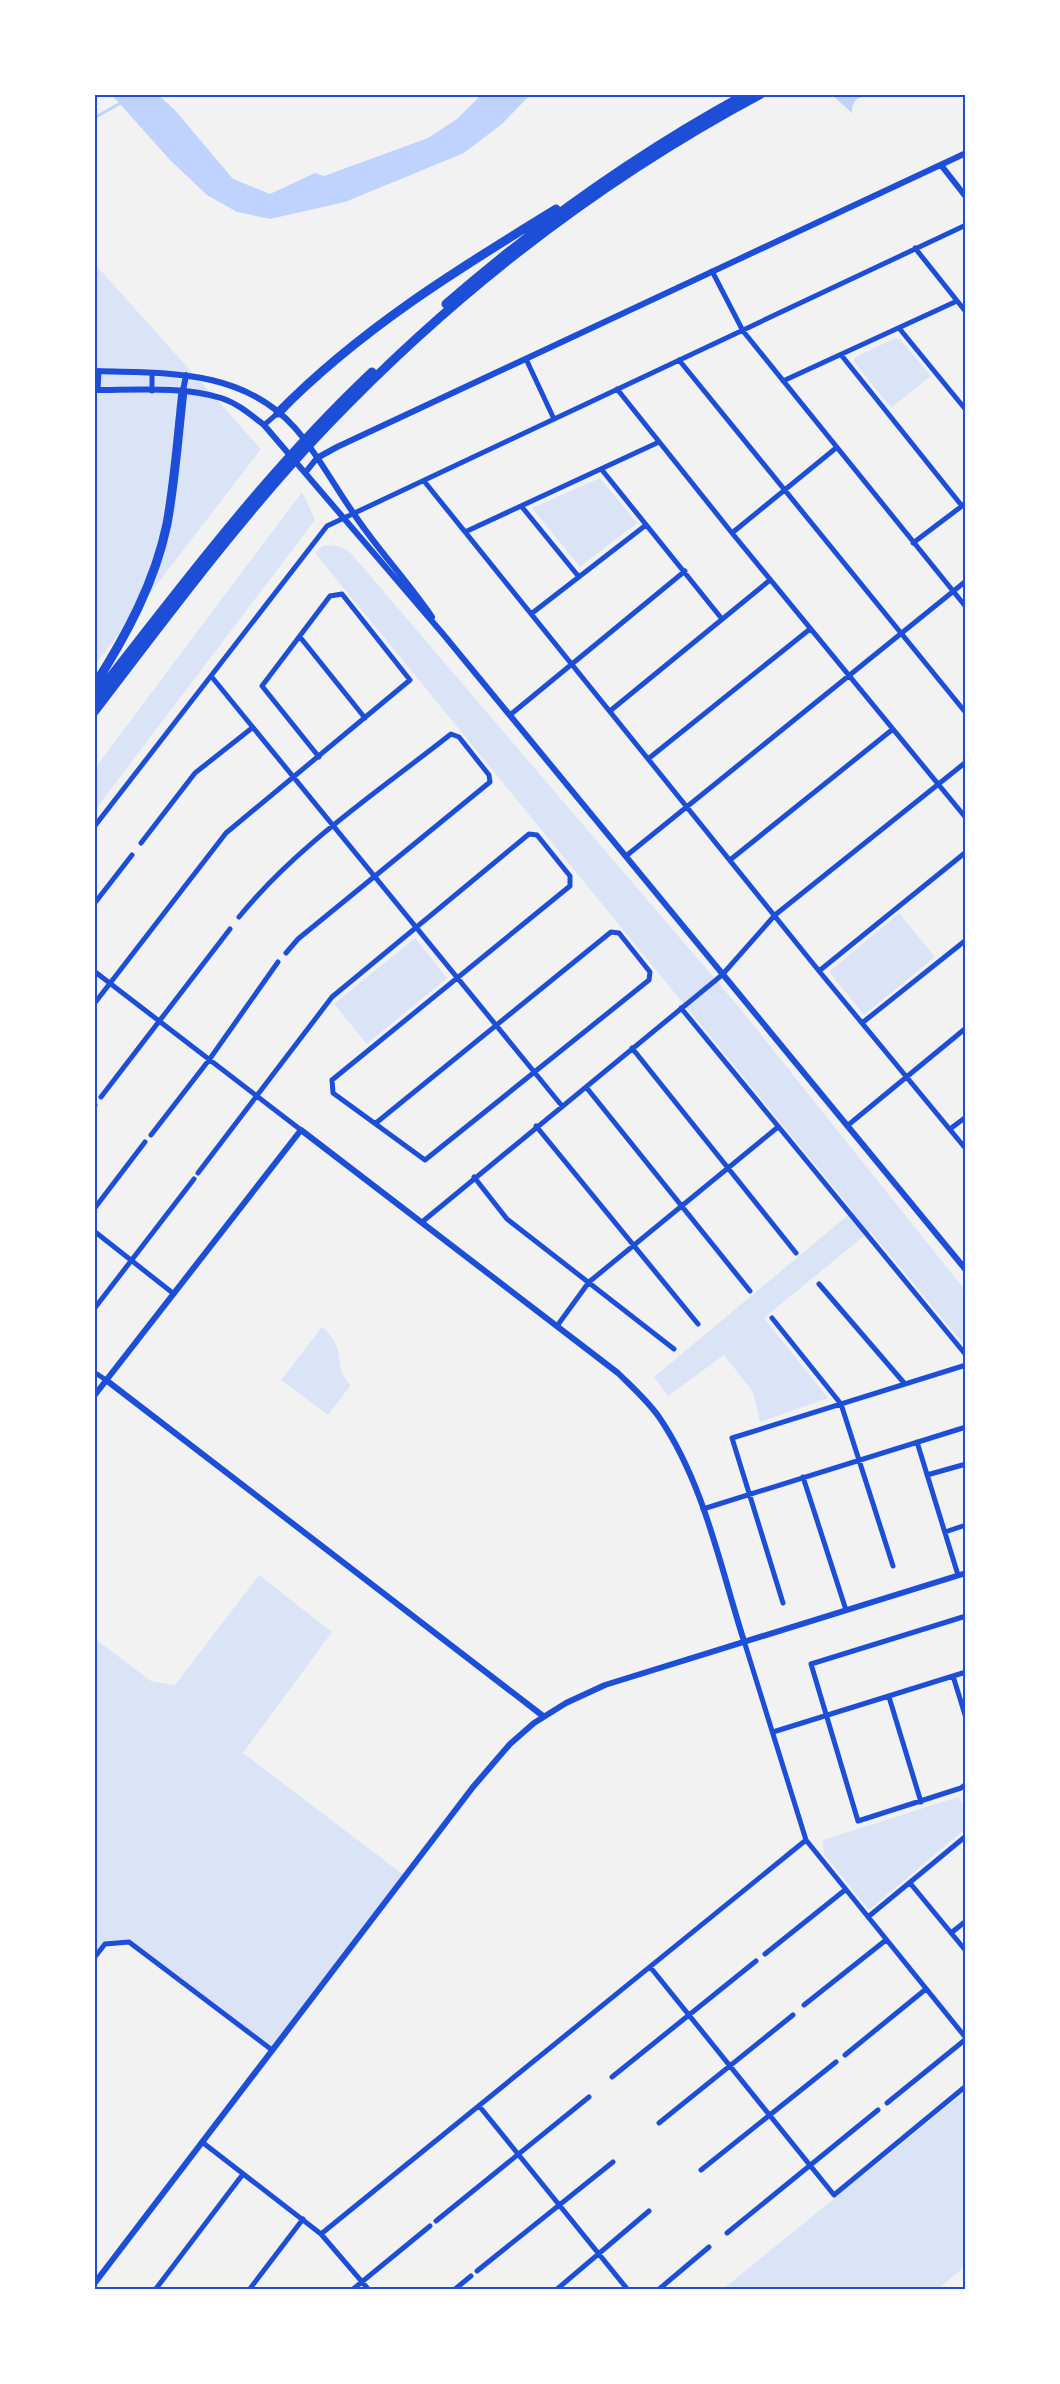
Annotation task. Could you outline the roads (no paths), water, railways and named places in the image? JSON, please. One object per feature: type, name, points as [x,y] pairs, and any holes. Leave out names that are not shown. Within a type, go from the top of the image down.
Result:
[{"type":"highway","points":[[278,413],[316,374],[379,322],[746,94]]},
{"type":"highway","points":[[323,424],[409,344],[566,217],[675,143],[761,94]]},
{"type":"highway","points":[[94,698],[207,554],[323,424],[405,340],[459,293],[543,226],[616,173]]},
{"type":"highway","points":[[94,686],[143,600],[153,569],[166,525],[183,392]]},
{"type":"highway","points":[[94,712],[278,475]]},
{"type":"street","points":[[305,473],[317,458],[966,153]]},
{"type":"street","points":[[941,165],[966,196]]},
{"type":"street","points":[[94,827],[327,526],[966,225]]},
{"type":"street","points":[[915,248],[966,312]]},
{"type":"street","points":[[712,271],[743,331],[966,607]]},
{"type":"street","points":[[783,381],[842,356],[957,301]]},
{"type":"street","points":[[899,328],[966,410]]},
{"type":"street","points":[[842,356],[964,504],[913,543]]},
{"type":"street","points":[[526,359],[554,418]]},
{"type":"street","points":[[679,360],[966,713]]},
{"type":"street","points":[[443,634],[412,588],[353,514],[317,458],[294,428],[278,413],[245,391],[216,380],[186,375],[97,371],[97,390],[183,392],[221,398],[242,408],[264,425],[342,519],[443,634],[966,1270]]},
{"type":"street","points":[[152,373],[152,391]]},
{"type":"street","points":[[183,392],[186,375]]},
{"type":"street","points":[[617,389],[770,580],[966,818]]},
{"type":"street","points":[[264,425],[278,413]]},
{"type":"street","points":[[465,532],[659,442]]},
{"type":"street","points":[[732,533],[836,448]]},
{"type":"street","points":[[602,470],[722,618]]},
{"type":"street","points":[[424,481],[819,971],[966,1149]]},
{"type":"street","points":[[522,507],[579,577]]},
{"type":"street","points":[[531,614],[646,525]]},
{"type":"street","points":[[510,715],[685,571]]},
{"type":"street","points":[[610,711],[770,580]]},
{"type":"street","points":[[626,856],[966,580]]},
{"type":"street","points":[[94,1004],[226,833],[320,757],[410,680],[342,594],[330,596],[262,686],[320,757]]},
{"type":"street","points":[[648,759],[810,629]]},
{"type":"street","points":[[300,637],[365,718]]},
{"type":"street","points":[[211,676],[377,876],[415,927],[561,1106]]},
{"type":"street","points":[[141,843],[195,773],[252,728]]},
{"type":"street","points":[[730,860],[893,729]]},
{"type":"street","points":[[239,918],[265,885],[334,827],[451,734],[459,737],[489,775],[490,782],[298,939],[286,953]]},
{"type":"street","points":[[422,1222],[722,975],[775,915],[966,762]]},
{"type":"street","points":[[198,1173],[332,997],[529,834],[537,835],[570,876],[570,886],[332,1080],[333,1093],[424,1160],[649,980],[650,972],[619,933],[611,932],[376,1123]]},
{"type":"street","points":[[819,971],[966,852]]},
{"type":"street","points":[[94,904],[132,855]]},
{"type":"street","points":[[101,1097],[230,929]]},
{"type":"street","points":[[862,1023],[966,940]]},
{"type":"street","points":[[151,1135],[209,1060],[278,962]]},
{"type":"street","points":[[94,971],[618,1372],[658,1415],[685,1462],[703,1509],[806,1840],[966,2039],[887,2103]]},
{"type":"street","points":[[681,1008],[966,1355]]},
{"type":"street","points":[[847,1126],[966,1029]]},
{"type":"street","points":[[632,1048],[796,1253]]},
{"type":"street","points":[[586,1087],[750,1291]]},
{"type":"street","points":[[950,1129],[966,1117]]},
{"type":"street","points":[[536,1126],[698,1324]]},
{"type":"street","points":[[557,1326],[589,1282],[778,1127]]},
{"type":"street","points":[[94,1396],[301,1130]]},
{"type":"street","points":[[94,1209],[145,1142]]},
{"type":"street","points":[[474,1177],[507,1219],[674,1349]]},
{"type":"street","points":[[94,1309],[194,1179]]},
{"type":"street","points":[[94,1231],[174,1294]]},
{"type":"street","points":[[819,1284],[905,1384]]},
{"type":"street","points":[[772,1318],[841,1404],[893,1566]]},
{"type":"street","points":[[783,1603],[732,1438],[966,1365]]},
{"type":"street","points":[[94,1372],[543,1716]]},
{"type":"street","points":[[703,1509],[966,1427]]},
{"type":"street","points":[[917,1442],[958,1575]]},
{"type":"street","points":[[927,1475],[966,1464]]},
{"type":"street","points":[[803,1477],[846,1610]]},
{"type":"street","points":[[945,1532],[966,1525]]},
{"type":"street","points":[[94,2284],[472,1787],[521,1733],[543,1716],[605,1685],[966,1573]]},
{"type":"street","points":[[966,1616],[811,1664],[858,1821],[962,1788],[966,1784]]},
{"type":"street","points":[[772,1732],[966,1672]]},
{"type":"street","points":[[953,1676],[966,1718]]},
{"type":"street","points":[[889,1697],[921,1802]]},
{"type":"street","points":[[868,1917],[966,1836]]},
{"type":"street","points":[[321,2234],[806,1840]]},
{"type":"street","points":[[910,1883],[966,1951]]},
{"type":"street","points":[[765,1954],[845,1890]]},
{"type":"street","points":[[951,1933],[966,1921]]},
{"type":"street","points":[[804,2005],[886,1940]]},
{"type":"street","points":[[94,1958],[105,1944],[129,1942],[272,2050]]},
{"type":"street","points":[[612,2077],[756,1961]]},
{"type":"street","points":[[651,1968],[834,2195],[966,2086]]},
{"type":"street","points":[[845,2055],[926,1989]]},
{"type":"street","points":[[658,2123],[793,2015]]},
{"type":"street","points":[[701,2170],[836,2062]]},
{"type":"street","points":[[436,2221],[590,2097]]},
{"type":"street","points":[[480,2107],[628,2289]]},
{"type":"street","points":[[727,2233],[878,2110]]},
{"type":"street","points":[[201,2142],[321,2234],[369,2289]]},
{"type":"street","points":[[477,2271],[612,2162]]},
{"type":"street","points":[[154,2289],[243,2174]]},
{"type":"street","points":[[556,2289],[649,2211]]},
{"type":"street","points":[[249,2289],[303,2219]]},
{"type":"street","points":[[352,2289],[430,2226]]},
{"type":"street","points":[[658,2289],[709,2247]]},
{"type":"street","points":[[454,2289],[471,2276]]},
{"type":"water","points":[[112,95],[158,95],[174,109],[233,179],[270,194],[315,173],[324,176],[428,138],[457,119],[481,95],[530,95],[502,124],[464,153],[345,202],[270,219],[237,212],[207,195],[170,160]]},
{"type":"water","points":[[832,95],[867,95],[855,101],[852,113]]},
{"type":"waterway","points":[[94,118],[124,101]]}]
